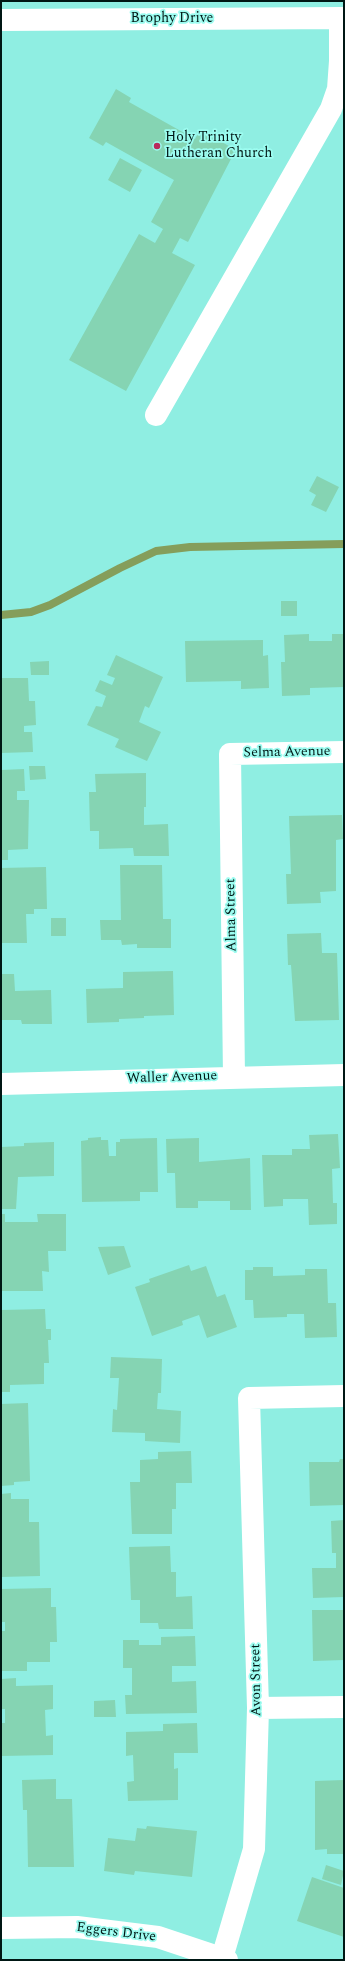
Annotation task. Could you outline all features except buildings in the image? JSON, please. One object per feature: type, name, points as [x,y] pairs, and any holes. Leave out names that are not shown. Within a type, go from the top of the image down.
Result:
[{"type":"street","name":"Brophy Drive","points":[[1,20],[342,18]]},
{"type":"street","points":[[156,415],[330,109],[338,89],[342,18]]},
{"type":"street","name":"Selma Avenue","points":[[230,754],[344,752]]},
{"type":"street","name":"Alma Street","points":[[230,754],[234,1077]]},
{"type":"street","name":"Waller Avenue","points":[[1,1084],[344,1075]]},
{"type":"street","name":"Avon Street","points":[[225,1959],[254,1849],[258,1708],[249,1398],[344,1396]]},
{"type":"street","points":[[258,1708],[344,1707]]},
{"type":"street","name":"Eggers Drive","points":[[1,1928],[77,1926],[158,1937],[225,1959]]},
{"type":"waterway","points":[[1,615],[31,612],[50,605],[156,551],[190,547],[344,544]]},
{"type":"place","name":"Holy Trinity Lutheran Church","points":[[157,146]]}]
